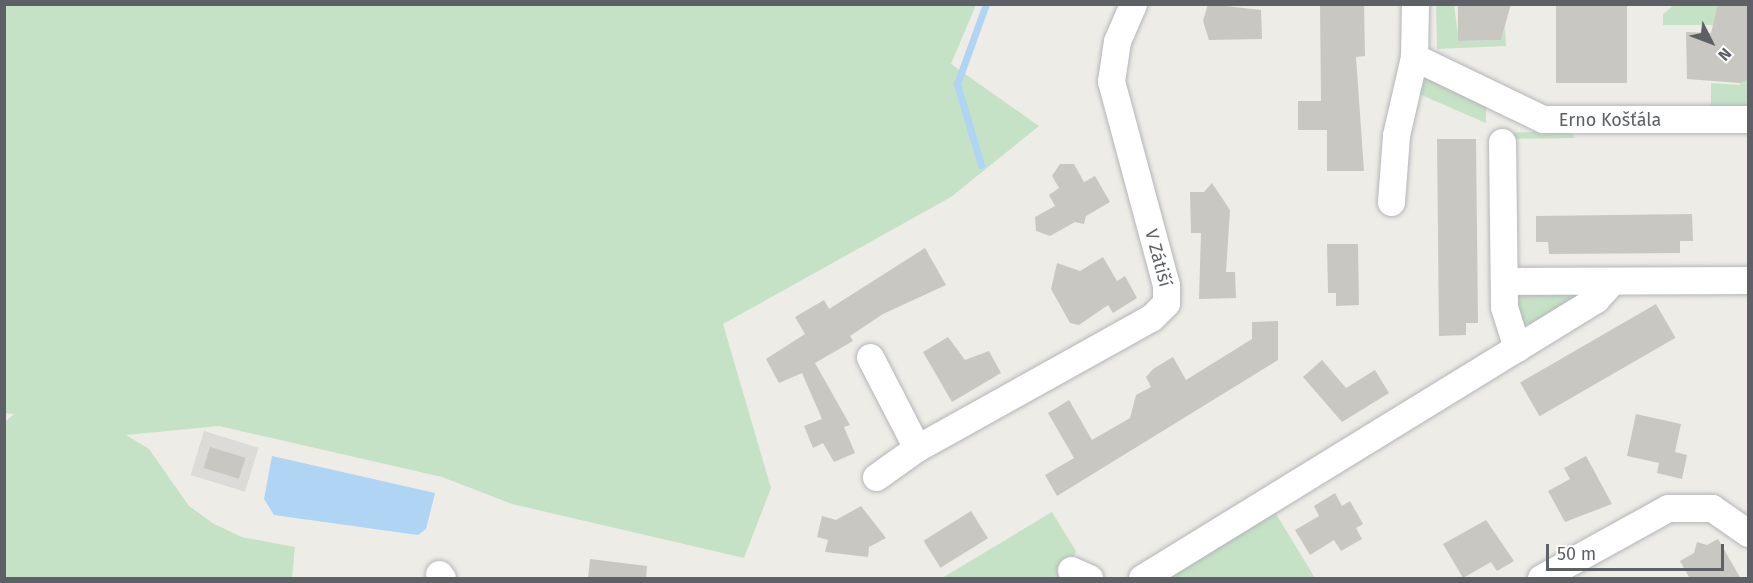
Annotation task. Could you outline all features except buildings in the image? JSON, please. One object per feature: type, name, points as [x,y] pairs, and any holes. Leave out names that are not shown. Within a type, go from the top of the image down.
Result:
[{"type":"street","name":"V Zátiší","points":[[876,477],[917,448],[1151,318],[1166,303],[1167,285],[1111,81],[1117,41],[1133,4]]},
{"type":"street","points":[[1391,202],[1396,135],[1414,57],[1415,4]]},
{"type":"street","name":"Erno Košťála","points":[[1414,57],[1543,119],[1749,119]]},
{"type":"street","points":[[1502,142],[1506,324],[1517,348]]},
{"type":"street","points":[[1504,281],[1749,280]]},
{"type":"street","points":[[1142,579],[1605,293],[1612,281]]},
{"type":"street","points":[[870,357],[917,448]]},
{"type":"street","points":[[1541,579],[1668,508],[1712,508],[1749,533]]},
{"type":"shaded area","points":[[204,431],[259,448],[245,492],[191,475]]},
{"type":"green space","points":[[4,5],[976,5],[951,64],[1039,126],[951,197],[723,324],[771,488],[744,558],[512,504],[442,477],[219,426],[126,435],[149,449],[189,506],[214,524],[242,537],[295,547],[292,578],[5,578],[5,422],[14,414],[4,413]]},
{"type":"green space","points":[[1436,5],[1454,5],[1459,41],[1501,40],[1505,27],[1506,46],[1437,49]]},
{"type":"green space","points":[[1674,5],[1720,5],[1720,25],[1663,25],[1663,14]]},
{"type":"green space","points":[[1428,73],[1486,101],[1486,123],[1419,94]]},
{"type":"green space","points":[[1741,79],[1748,79],[1748,107],[1711,107],[1711,83],[1740,85]]},
{"type":"green space","points":[[1572,131],[1574,138],[1494,139],[1494,133]]},
{"type":"green space","points":[[1590,288],[1530,325],[1520,321],[1518,293]]},
{"type":"green space","points":[[1273,509],[1315,578],[1169,578],[1169,576]]},
{"type":"green space","points":[[1052,512],[1076,551],[1064,578],[942,578]]},
{"type":"water","points":[[272,456],[435,493],[426,529],[418,535],[274,515],[264,499]]},
{"type":"waterway","points":[[981,165],[957,84],[986,4]]}]
